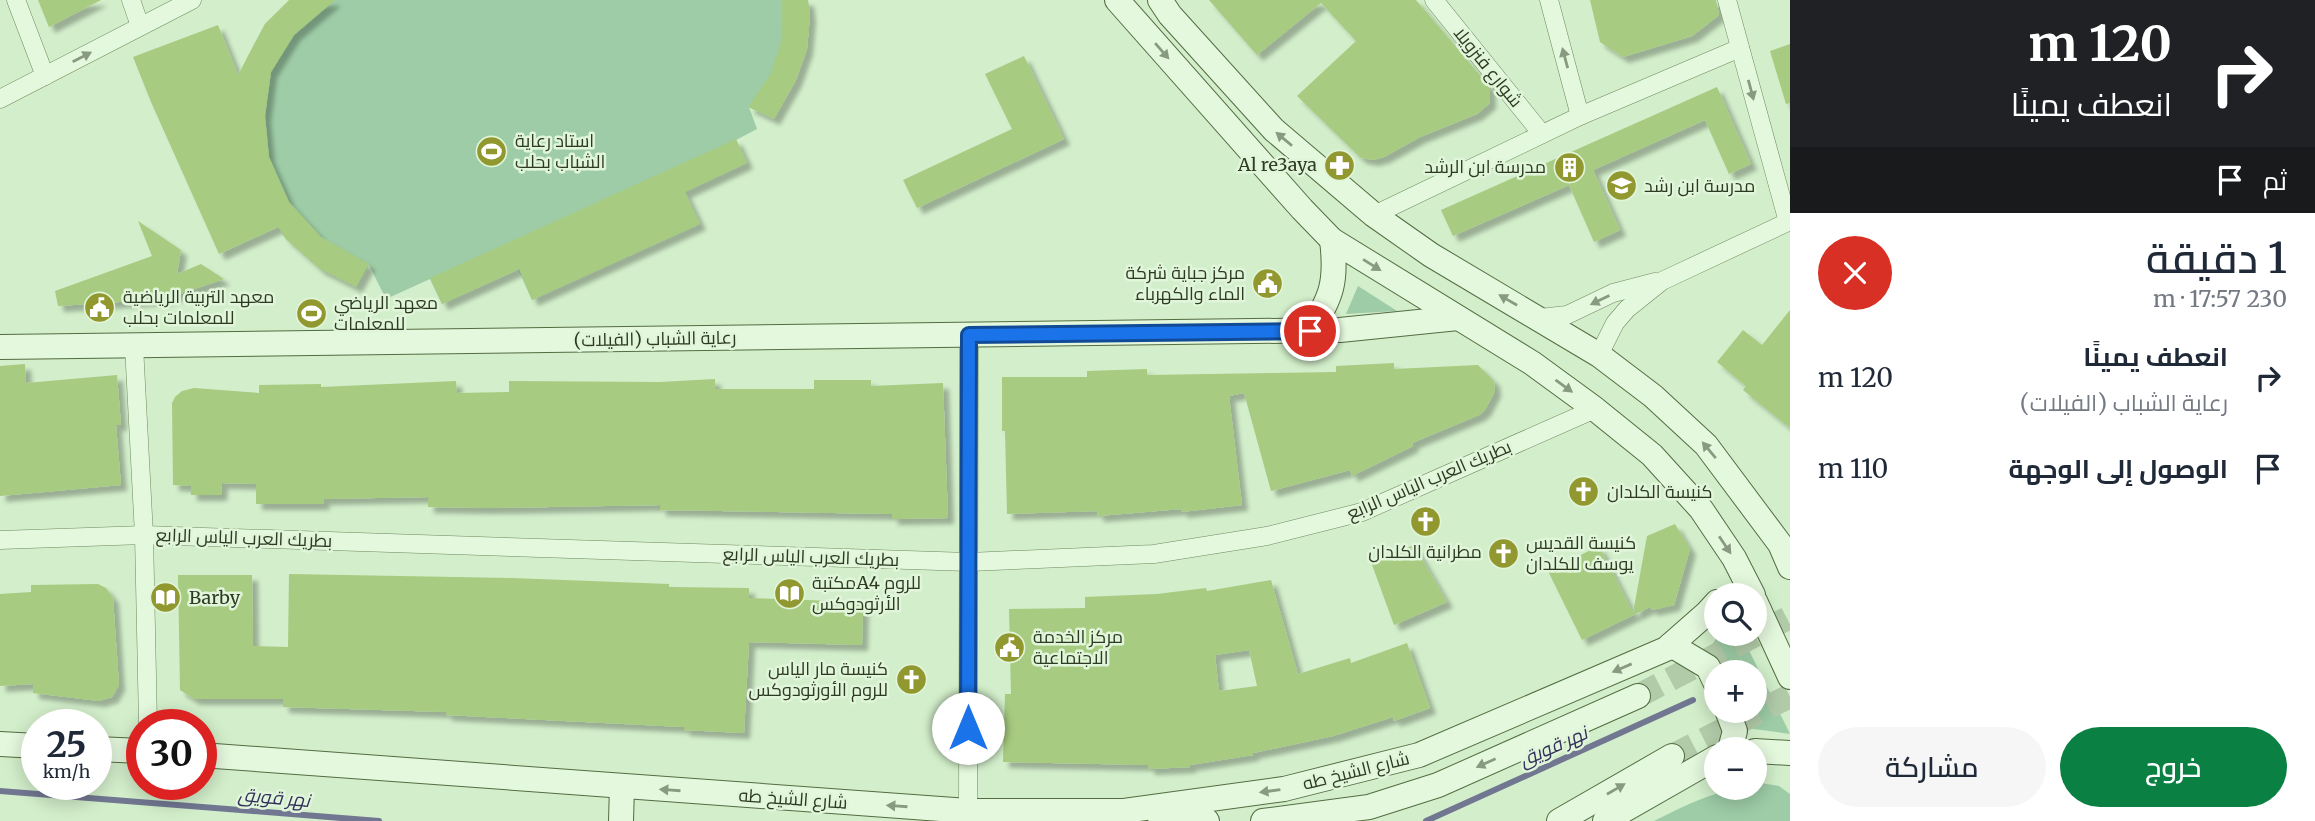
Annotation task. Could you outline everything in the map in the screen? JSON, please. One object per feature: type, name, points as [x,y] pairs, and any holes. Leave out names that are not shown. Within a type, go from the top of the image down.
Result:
[{"type":"main road","points":[[1117,0],[1332,240],[1532,363],[1595,408],[1652,455],[1701,509],[1748,583]]},
{"type":"main road","points":[[1160,0],[1170,15],[1274,130],[1374,215],[1431,255],[1599,355],[1653,396],[1706,445],[1785,544],[1790,567]]},
{"type":"main road","points":[[1310,331],[1328,303],[1336,268],[1332,240]]},
{"type":"main road","name":"رعاية الشباب (الفيلات)","points":[[0,347],[1310,331],[1458,318]]},
{"type":"main road","points":[[1732,583],[1742,571]]},
{"type":"main road","name":"شارع الشيخ طه","points":[[217,756],[968,811],[1124,811],[1284,789],[1419,755],[1671,645],[1704,616]]},
{"type":"main road","points":[[1767,627],[1790,677]]},
{"type":"main road","points":[[1671,645],[1704,665]]},
{"type":"main road","points":[[1263,821],[1369,807],[1438,785],[1638,696]]},
{"type":"main road","points":[[0,744],[21,745]]},
{"type":"main road","points":[[1767,752],[1790,753]]},
{"type":"main road","points":[[1559,821],[1672,756]]},
{"type":"main road","points":[[1605,821],[1704,764]]},
{"type":"main road","points":[[621,821],[622,786]]},
{"type":"main road","points":[[1124,811],[1207,821]]},
{"type":"street","points":[[16,0],[45,76]]},
{"type":"street","points":[[131,0],[140,26]]},
{"type":"street","points":[[0,99],[191,0]]},
{"type":"street","name":"شوارع فنزويلا","points":[[1434,0],[1542,134]]},
{"type":"street","points":[[1549,0],[1580,117]]},
{"type":"street","points":[[1540,318],[1567,315],[1613,293],[1662,281],[1789,222],[1727,0]]},
{"type":"street","points":[[1374,215],[1542,134],[1740,48]]},
{"type":"street","points":[[1599,355],[1615,323],[1627,309],[1662,281]]},
{"type":"street","points":[[968,811],[969,335]]},
{"type":"street","points":[[134,346],[144,535],[148,709]]},
{"type":"street","name":"بطريك العرب الياس الرابع","points":[[0,540],[144,535],[969,562],[1154,554],[1267,536],[1362,512],[1595,408]]},
{"type":"green space","name":"استاد رعاية الشباب بحلب","points":[[290,0],[808,0],[809,16],[802,62],[774,119],[749,107],[757,129],[736,140],[747,163],[685,192],[700,224],[532,300],[518,269],[442,304],[430,279],[386,299],[369,265],[356,287],[320,269],[286,239],[263,207],[239,94],[246,60],[265,24]]},
{"type":"green space","points":[[1358,286],[1397,311],[1346,314]]},
{"type":"green space","points":[[1747,646],[1754,660],[1719,660],[1711,647]]},
{"type":"green space","points":[[1767,687],[1790,734],[1747,728],[1746,723],[1767,723]]},
{"type":"green space","points":[[1767,784],[1779,786],[1790,794],[1790,821],[1654,821],[1704,798],[1767,800]]},
{"type":"building","points":[[38,0],[101,0],[49,27]]},
{"type":"building","points":[[289,0],[335,0],[294,35],[271,72],[265,116],[269,157],[289,202],[321,237],[369,264],[356,287],[320,269],[286,239],[278,227],[219,254],[133,57],[218,25],[238,75],[265,24]]},
{"type":"building","points":[[782,0],[808,0],[810,16],[807,49],[796,80],[774,119],[748,107],[770,75],[781,43]]},
{"type":"building","points":[[1209,0],[1416,0],[1490,87],[1490,103],[1477,114],[1420,137],[1384,157],[1373,160],[1361,158],[1297,96],[1356,41],[1321,3],[1257,55]]},
{"type":"building","points":[[1590,0],[1716,0],[1719,15],[1692,36],[1623,57],[1600,42]]},
{"type":"building","points":[[1790,44],[1790,103],[1786,104],[1770,51]]},
{"type":"building","points":[[1024,56],[1064,139],[917,208],[903,180],[1012,129],[985,74]]},
{"type":"building","name":"مدرسة ابن الرشد","points":[[1717,87],[1751,164],[1729,174],[1705,120],[1593,170],[1620,230],[1594,242],[1569,185],[1453,236],[1441,210]]},
{"type":"building","points":[[736,139],[747,163],[685,192],[700,224],[532,300],[519,269],[442,304],[430,278]]},
{"type":"building","points":[[138,221],[181,250],[177,274],[201,264],[224,279],[165,299],[58,306],[55,291],[152,256]]},
{"type":"building","points":[[1790,310],[1790,428],[1743,390],[1746,386],[1717,362],[1743,330],[1762,345]]},
{"type":"building","points":[[1394,363],[1394,369],[1478,365],[1494,381],[1495,391],[1485,410],[1479,415],[1412,443],[1413,446],[1352,476],[1350,470],[1271,491],[1244,393],[1229,396],[1242,505],[1181,512],[1181,509],[1098,516],[1097,511],[1007,514],[1002,377],[1087,377],[1087,371],[1147,369],[1147,375],[1336,372],[1336,366]]},
{"type":"building","points":[[25,364],[26,383],[117,375],[121,425],[116,425],[121,485],[0,496],[0,366]]},
{"type":"building","points":[[715,379],[715,389],[814,389],[814,380],[871,380],[871,386],[943,383],[948,518],[892,519],[892,514],[660,510],[660,505],[428,507],[428,497],[323,499],[324,504],[256,504],[256,484],[222,483],[221,495],[191,495],[191,486],[173,485],[172,403],[182,391],[194,388],[259,393],[259,385],[321,384],[321,387],[456,381],[457,393],[509,392],[509,381],[660,382]]},
{"type":"building","points":[[1675,524],[1690,549],[1674,605],[1652,610],[1650,607],[1582,640],[1548,571],[1599,546],[1633,613],[1647,536]]},
{"type":"building","points":[[1414,545],[1447,602],[1394,625],[1371,562]]},
{"type":"building","points":[[289,574],[669,584],[669,587],[749,588],[749,598],[863,602],[862,645],[749,642],[744,733],[684,730],[684,727],[446,715],[446,712],[283,707],[283,699],[194,699],[180,690],[178,575],[252,575],[253,646],[288,647]]},
{"type":"building","points":[[1271,580],[1298,674],[1350,658],[1351,663],[1407,643],[1430,708],[1394,721],[1393,717],[1333,736],[1190,767],[1149,769],[1148,765],[1003,762],[1005,694],[1011,694],[1009,609],[1085,608],[1085,597],[1157,594],[1206,588],[1207,591]],"holes":[[[1249,650],[1257,686],[1219,691],[1215,655]]]},
{"type":"building","points":[[98,584],[106,588],[113,598],[119,685],[112,697],[99,701],[33,693],[33,684],[0,686],[0,594],[31,592],[31,585]]},
{"type":"waterway","name":"نهر قويق","points":[[1426,821],[1693,700]]},
{"type":"waterway","name":"نهر قويق","points":[[0,791],[379,821]]},
{"type":"tunnel","points":[[1638,696],[1790,617]]},
{"type":"tunnel","points":[[1672,756],[1790,696]]},
{"type":"place","name":"استاد رعاية الشباب بحلب","points":[[492,151]]},
{"type":"place","name":"Al re3aya","points":[[1340,165]]},
{"type":"place","name":"مدرسة ابن الرشد","points":[[1569,167]]},
{"type":"place","name":"مدرسة ابن رشد","points":[[1621,186]]},
{"type":"place","name":"مركز جباية شركة الماء والكهرباء","points":[[1268,283]]},
{"type":"place","name":"معهد التربية الرياضية للمعلمات بحلب","points":[[100,307]]},
{"type":"place","name":"معهد الرياضي للمعلمات","points":[[311,313]]},
{"type":"place","name":"كنيسة الكلدان","points":[[1584,492]]},
{"type":"place","name":"مطرانية الكلدان","points":[[1425,522]]},
{"type":"place","name":"كنيسة القديس يوسف للكلدان","points":[[1503,553]]},
{"type":"place","name":"مكتبةA4 للروم الأرثودوكس","points":[[789,593]]},
{"type":"place","name":"Barby","points":[[166,598]]},
{"type":"place","name":"مركز الخدمة الاجتماعية","points":[[1010,647]]},
{"type":"place","name":"كنيسة مار الياس للروم الأورثودوكس","points":[[911,679]]},
{"type":"route","points":[[968,728],[969,335],[1310,331]]}]
